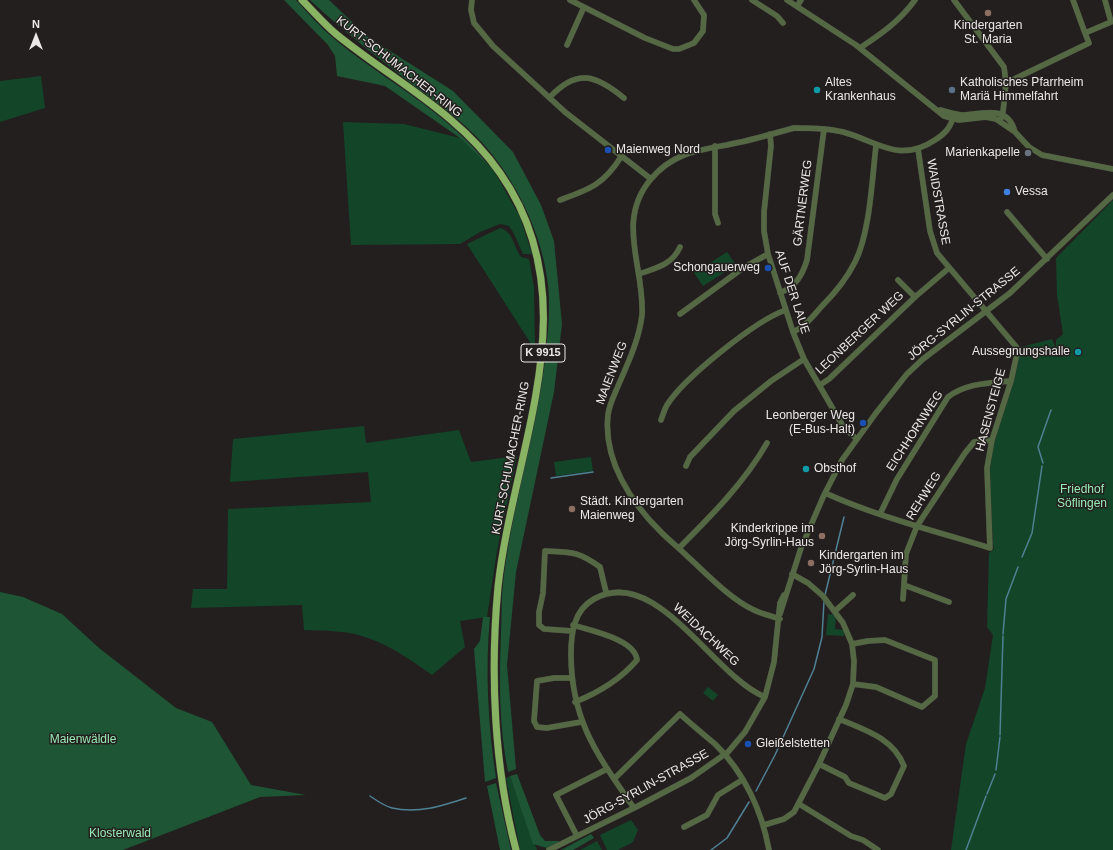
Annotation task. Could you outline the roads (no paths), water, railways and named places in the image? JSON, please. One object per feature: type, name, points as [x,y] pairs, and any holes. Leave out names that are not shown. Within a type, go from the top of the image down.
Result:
[{"type":"main road","name":"KURT-SCHUMACHER-RING","points":[[302,0],[334,33],[454,123],[486,153],[507,182],[522,210],[538,257],[544,299],[543,352],[499,585],[495,630],[496,710],[500,763],[505,801],[516,850]]},
{"type":"street","points":[[472,0],[472,16],[479,31],[493,46],[565,112],[651,179]]},
{"type":"street","points":[[570,0],[666,47],[679,49],[694,43],[703,31],[704,15],[694,0]]},
{"type":"street","points":[[752,0],[777,16],[783,23]]},
{"type":"street","points":[[786,0],[860,48],[944,116],[953,117],[959,120],[986,117],[1001,118],[1029,147],[1042,155],[1113,169]]},
{"type":"street","points":[[797,6],[801,0]]},
{"type":"street","points":[[860,48],[893,25],[905,14],[915,0]]},
{"type":"street","points":[[954,0],[1004,67],[1006,83],[1001,118]]},
{"type":"street","points":[[1006,83],[1089,43],[1073,0]]},
{"type":"street","points":[[1085,33],[1112,25],[1105,0]]},
{"type":"street","points":[[567,45],[584,7]]},
{"type":"street","points":[[550,97],[562,84],[576,78],[592,79],[608,85],[624,98]]},
{"type":"street","name":"MAIENWEG","points":[[780,617],[747,606],[714,580],[662,533],[634,502],[615,464],[608,446],[608,414],[635,344],[642,316],[642,297],[639,274],[633,248],[632,230],[634,214],[640,197],[651,179],[679,156],[692,151],[794,128],[824,129],[856,136],[876,146],[900,150],[918,149],[943,136],[949,129],[953,117]]},
{"type":"street","name":"GÄRTNERWEG","points":[[780,293],[796,284],[802,275],[807,260],[824,129]]},
{"type":"street","name":"AUF DER LAUE","points":[[770,134],[771,146],[764,212],[764,231],[768,254],[793,332],[804,358],[844,428],[857,439]]},
{"type":"street","points":[[715,146],[715,214],[718,223]]},
{"type":"street","points":[[793,332],[804,326],[828,300],[847,276],[856,261],[863,238],[876,146]]},
{"type":"street","name":"WAIDSTRASSE","points":[[918,149],[932,241],[937,253],[985,312],[1018,349]]},
{"type":"street","points":[[560,200],[595,186],[611,173],[622,157]]},
{"type":"street","name":"JÖRG-SYRLIN-STRASSE","points":[[549,850],[691,778],[725,755],[745,732],[765,697],[774,662],[780,617],[792,574],[825,493],[842,460],[910,371],[938,346],[1010,293],[1113,195]]},
{"type":"street","points":[[1007,212],[1047,259]]},
{"type":"street","points":[[639,274],[665,265],[672,259],[680,248]]},
{"type":"street","points":[[680,314],[743,268],[768,254]]},
{"type":"street","name":"LEONBERGER WEG","points":[[820,385],[829,379],[915,297],[949,268]]},
{"type":"street","name":"LEONBERGER WEG","points":[[898,280],[915,297]]},
{"type":"street","points":[[661,420],[667,406],[696,373],[726,348],[779,312],[786,310]]},
{"type":"street","name":"HASENSTEIGE","points":[[917,526],[990,548],[987,468],[992,440],[1011,381],[1018,349]]},
{"type":"street","points":[[686,466],[690,457],[734,411],[771,381],[804,358]]},
{"type":"street","name":"EICHHORNWEG","points":[[880,514],[897,479],[948,397],[956,390],[969,386],[1011,381]]},
{"type":"street","name":"REHWEG","points":[[903,599],[906,554],[917,526],[965,453],[974,442],[992,440]]},
{"type":"street","points":[[679,548],[730,496],[757,460],[767,443]]},
{"type":"street","points":[[825,493],[917,526]]},
{"type":"street","points":[[575,702],[600,692],[628,670],[637,660],[637,652],[632,646],[611,637],[572,628],[544,629],[539,625],[539,612],[543,593],[545,551],[570,552],[583,555],[600,567],[606,592],[590,601],[581,610],[572,628],[571,678],[575,702],[581,722],[607,769],[634,808]]},
{"type":"street","points":[[764,825],[790,816],[799,804],[819,764],[853,684],[854,661],[852,644],[843,623],[823,596],[808,583],[792,574]]},
{"type":"street","points":[[904,584],[949,602]]},
{"type":"street","name":"WEIDACHWEG","points":[[606,592],[626,592],[649,601],[671,616],[713,658],[746,688],[765,697]]},
{"type":"street","points":[[835,611],[853,596]]},
{"type":"street","points":[[852,644],[885,640],[935,660],[935,696],[922,707],[876,687],[853,684]]},
{"type":"street","points":[[571,678],[554,678],[537,681],[534,721],[537,727],[547,728],[581,722]]},
{"type":"street","name":"JÖRG-SYRLIN-STRASSE","points":[[614,779],[680,714],[725,755]]},
{"type":"street","points":[[819,764],[844,777],[849,782],[885,798],[891,794],[904,766],[886,741],[839,719]]},
{"type":"street","points":[[725,755],[751,795],[764,825],[770,850]]},
{"type":"street","name":"JÖRG-SYRLIN-STRASSE","points":[[577,836],[556,795],[607,769]]},
{"type":"street","points":[[684,827],[707,815],[718,795],[742,780]]},
{"type":"street","points":[[799,804],[851,836],[863,840],[878,850]]},
{"type":"waterway","points":[[1043,463],[1038,447],[1051,410]]},
{"type":"waterway","points":[[1022,557],[1032,533],[1042,466]]},
{"type":"waterway","points":[[551,478],[593,472]]},
{"type":"waterway","points":[[825,595],[844,517]]},
{"type":"waterway","points":[[1003,634],[1006,599],[1018,567]]},
{"type":"waterway","points":[[756,791],[775,755],[814,669],[822,637],[824,601]]},
{"type":"waterway","points":[[1000,735],[1003,636]]},
{"type":"waterway","points":[[996,770],[1000,737]]},
{"type":"waterway","points":[[987,794],[995,774]]},
{"type":"waterway","points":[[370,796],[389,807],[402,810],[421,810],[466,798]]},
{"type":"waterway","points":[[966,850],[986,796]]},
{"type":"waterway","points":[[711,850],[727,838],[749,802]]},
{"type":"place","name":"Kindergarten St. Maria","points":[[988,13]]},
{"type":"place","name":"Altes Krankenhaus","points":[[817,90]]},
{"type":"place","name":"Katholisches Pfarrheim Mariä Himmelfahrt","points":[[952,90]]},
{"type":"place","name":"Maienweg Nord","points":[[608,150]]},
{"type":"place","name":"Marienkapelle","points":[[1028,153]]},
{"type":"place","name":"Vessa","points":[[1007,192]]},
{"type":"place","name":"Schongauerweg","points":[[768,268]]},
{"type":"place","name":"Aussegnungshalle","points":[[1078,352]]},
{"type":"place","name":"Leonberger Weg (E-Bus-Halt)","points":[[863,423]]},
{"type":"place","name":"Obsthof","points":[[806,469]]},
{"type":"place","name":"Städt. Kindergarten Maienweg","points":[[572,509]]},
{"type":"place","name":"Kinderkrippe im Jörg-Syrlin-Haus","points":[[822,536]]},
{"type":"place","name":"Kindergarten im Jörg-Syrlin-Haus","points":[[811,563]]},
{"type":"place","name":"Gleißelstetten","points":[[748,744]]},
{"type":"park label","name":"Friedhof Söflingen","points":[[1082,497]]},
{"type":"park label","name":"Maienwäldle","points":[[83,740]]},
{"type":"park label","name":"Klosterwald","points":[[120,834]]}]
